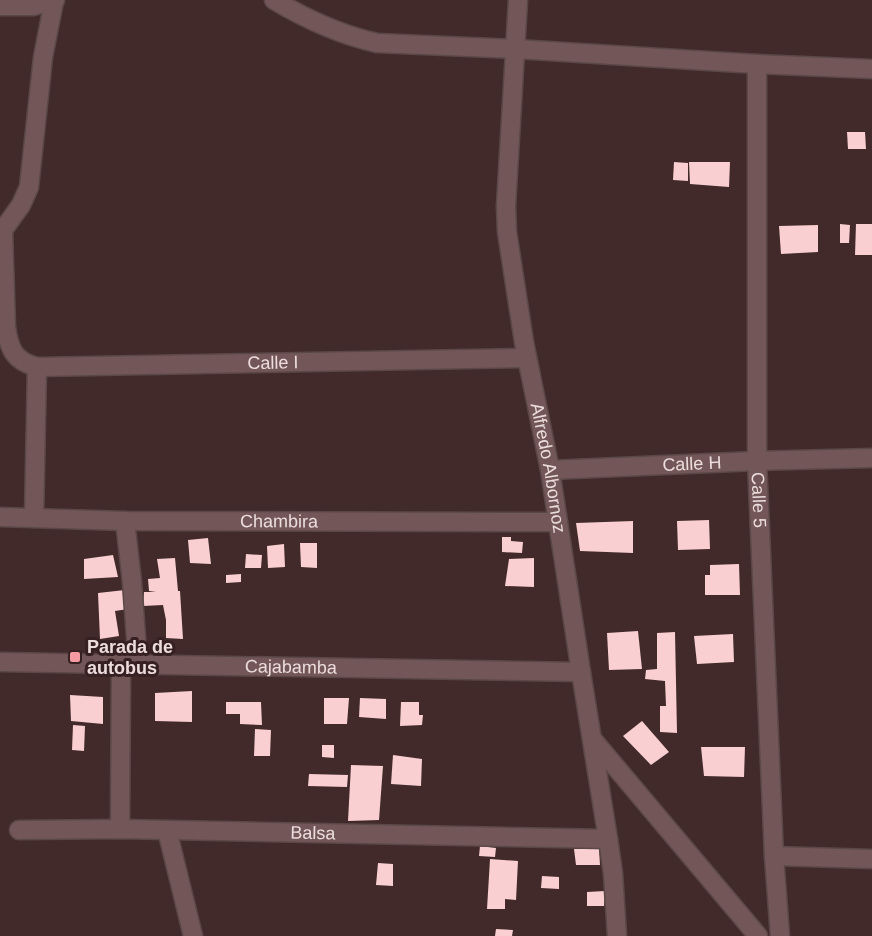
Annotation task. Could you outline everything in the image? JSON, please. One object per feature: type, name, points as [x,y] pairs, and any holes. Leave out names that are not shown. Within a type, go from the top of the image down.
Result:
[{"type":"street","points":[[0,6],[33,6],[55,0],[44,57],[28,187],[21,206],[2,230],[8,339],[12,351],[28,363],[34,518]]},
{"type":"street","points":[[274,0],[302,16],[358,39],[377,43],[872,69]]},
{"type":"street","name":"Alfredo Albornoz","points":[[518,0],[506,206],[507,232],[527,357],[550,470],[608,839],[613,873],[617,936]]},
{"type":"street","name":"Calle 5","points":[[758,64],[757,461],[774,856],[780,936]]},
{"type":"street","name":"Calle I","points":[[28,363],[527,357]]},
{"type":"street","name":"Calle H","points":[[550,470],[872,458]]},
{"type":"street","name":"Chambira","points":[[0,517],[125,521],[558,522]]},
{"type":"street","points":[[120,829],[132,582],[125,521]]},
{"type":"street","name":"Cajabamba","points":[[0,662],[580,672]]},
{"type":"street","points":[[592,738],[758,936]]},
{"type":"street","name":"Balsa","points":[[19,830],[120,829],[608,839]]},
{"type":"street","points":[[167,830],[193,936]]},
{"type":"street","points":[[774,856],[872,859]]},
{"type":"building","points":[[847,132],[865,132],[866,149],[848,149]]},
{"type":"building","points":[[674,162],[688,163],[688,181],[673,180]]},
{"type":"building","points":[[689,162],[730,162],[729,187],[690,184]]},
{"type":"building","points":[[840,224],[850,225],[849,243],[840,243]]},
{"type":"building","points":[[856,224],[872,224],[872,255],[855,255]]},
{"type":"building","points":[[818,225],[818,252],[781,254],[779,226]]},
{"type":"building","points":[[709,520],[710,549],[678,550],[677,521]]},
{"type":"building","points":[[633,521],[633,553],[580,551],[576,523]]},
{"type":"building","points":[[502,537],[511,537],[511,541],[523,542],[522,553],[502,552]]},
{"type":"building","points":[[208,538],[211,564],[190,563],[188,540]]},
{"type":"building","points":[[300,543],[317,543],[317,568],[301,567]]},
{"type":"building","points":[[284,544],[285,567],[268,568],[267,546]]},
{"type":"building","points":[[246,554],[262,555],[261,568],[245,568]]},
{"type":"building","points":[[113,555],[118,577],[84,579],[84,559]]},
{"type":"building","points":[[175,558],[183,639],[166,638],[163,605],[143,606],[144,592],[156,592],[149,591],[148,579],[160,578],[157,559]]},
{"type":"building","points":[[534,558],[534,587],[505,586],[509,559]]},
{"type":"building","points":[[739,564],[740,595],[705,595],[705,575],[710,575],[710,565]]},
{"type":"building","points":[[241,574],[241,582],[226,583],[226,575]]},
{"type":"building","points":[[125,590],[128,609],[115,611],[119,636],[100,639],[98,593]]},
{"type":"building","points":[[638,631],[642,669],[609,670],[607,633]]},
{"type":"building","points":[[675,632],[677,733],[660,732],[660,706],[666,706],[665,681],[645,679],[646,670],[657,669],[657,633]]},
{"type":"building","points":[[733,634],[734,662],[697,664],[694,636]]},
{"type":"building","points":[[192,691],[192,722],[155,721],[155,693]]},
{"type":"building","points":[[70,695],[103,697],[103,724],[71,721]]},
{"type":"building","points":[[324,698],[349,698],[347,724],[324,724]]},
{"type":"building","points":[[360,698],[386,699],[386,719],[359,717]]},
{"type":"building","points":[[226,702],[261,702],[262,725],[240,724],[240,714],[226,714]]},
{"type":"building","points":[[401,702],[419,702],[419,715],[423,715],[422,725],[400,726]]},
{"type":"building","points":[[642,721],[669,752],[651,765],[623,736]]},
{"type":"building","points":[[73,725],[85,726],[84,751],[72,750]]},
{"type":"building","points":[[255,729],[271,730],[270,756],[254,756]]},
{"type":"building","points":[[322,745],[334,745],[334,758],[322,757]]},
{"type":"building","points":[[701,747],[745,747],[744,777],[704,776]]},
{"type":"building","points":[[393,755],[422,759],[421,786],[391,784]]},
{"type":"building","points":[[351,765],[383,766],[379,820],[348,821]]},
{"type":"building","points":[[309,774],[348,775],[347,787],[308,786]]},
{"type":"building","points":[[480,846],[496,848],[495,857],[479,856]]},
{"type":"building","points":[[574,849],[599,849],[600,865],[576,865]]},
{"type":"building","points":[[490,859],[518,861],[516,900],[505,899],[505,909],[487,909]]},
{"type":"building","points":[[378,863],[393,864],[393,886],[376,885]]},
{"type":"building","points":[[542,876],[559,877],[559,889],[541,888]]},
{"type":"building","points":[[605,891],[604,906],[587,906],[587,892]]},
{"type":"building","points":[[496,929],[513,930],[512,936],[495,936]]},
{"type":"place","name":"Parada de autobus","points":[[75,657]]}]
